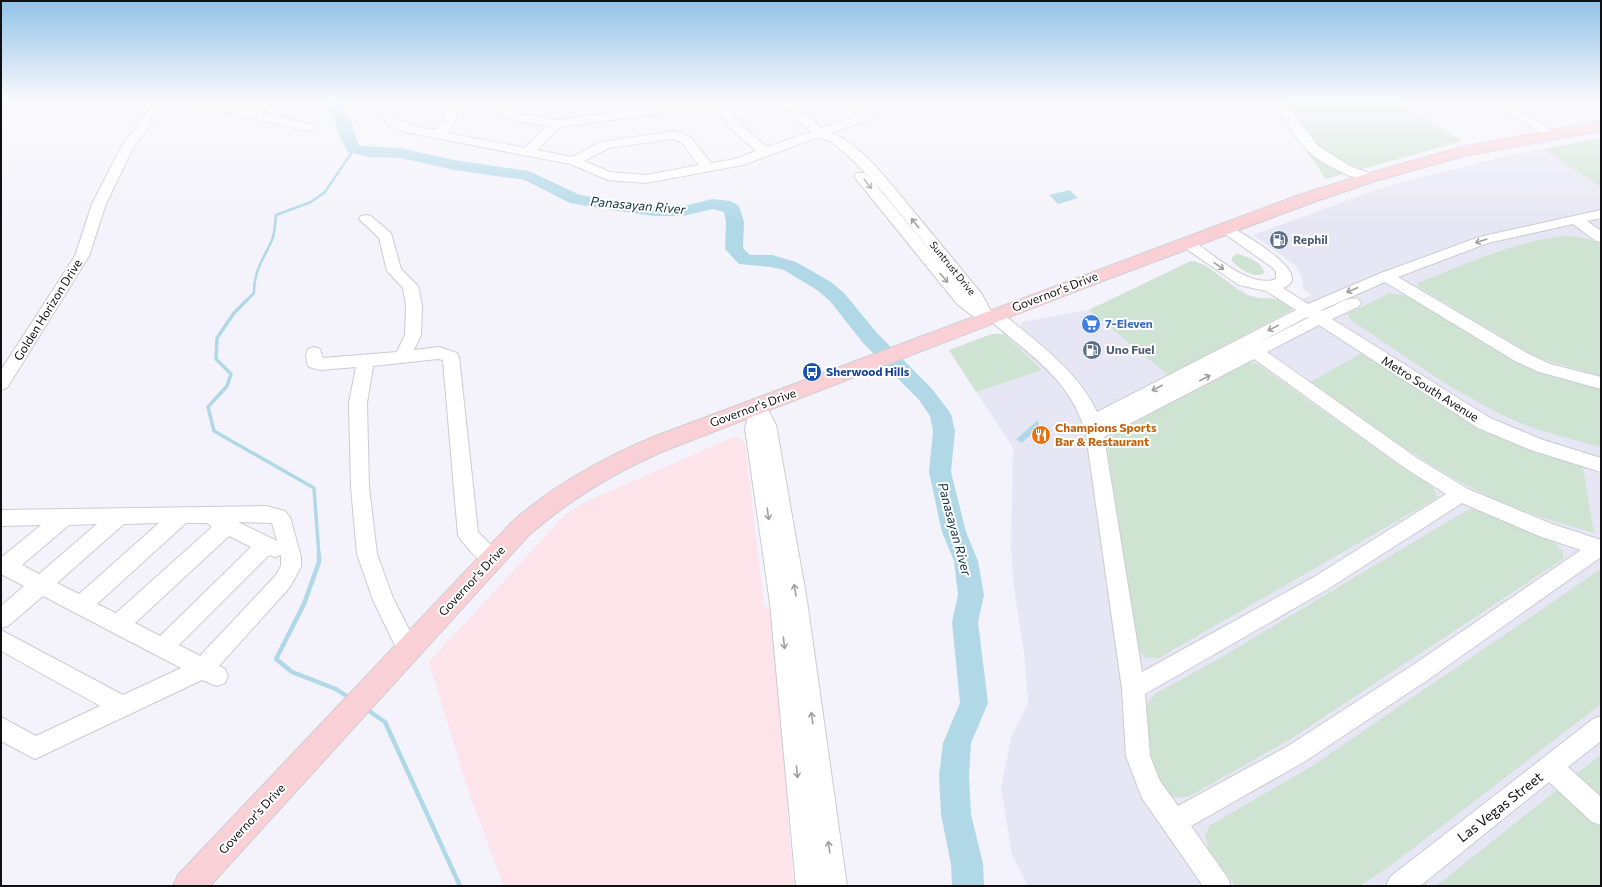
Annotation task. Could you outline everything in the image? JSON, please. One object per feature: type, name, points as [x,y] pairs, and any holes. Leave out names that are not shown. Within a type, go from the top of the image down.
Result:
[{"type":"main road","name":"Governor's Drive","points":[[189,886],[520,529],[546,505],[596,471],[661,443],[855,370],[940,336],[1226,229],[1369,178],[1462,152],[1513,142]]},
{"type":"street","name":"Golden Horizon Drive","points":[[1,384],[82,256],[99,204],[130,142]]},
{"type":"street","points":[[480,142],[574,162],[608,176],[631,179],[646,179],[738,162],[797,142]]},
{"type":"street","points":[[528,152],[538,142]]},
{"type":"street","points":[[574,162],[606,145],[624,142]]},
{"type":"street","points":[[688,142],[708,168]]},
{"type":"street","points":[[754,142],[766,153]]},
{"type":"street","name":"Suntrust Drive","points":[[826,142],[849,162],[963,301],[991,317],[1068,382],[1083,403],[1094,428],[1133,689],[1138,756],[1152,789],[1218,886]]},
{"type":"street","points":[[1308,142],[1313,149],[1345,169],[1369,178]]},
{"type":"street","points":[[1323,142],[1359,165],[1369,178]]},
{"type":"street","points":[[1094,428],[1319,312],[1393,280],[1580,223],[1601,214]]},
{"type":"street","points":[[366,219],[386,236],[394,271],[410,286],[414,306],[413,335],[403,356]]},
{"type":"street","points":[[1580,223],[1601,224]]},
{"type":"street","points":[[1580,223],[1601,238]]},
{"type":"street","points":[[1226,229],[1278,265],[1283,271],[1278,284]]},
{"type":"street","name":"Metro South Avenue","points":[[1187,243],[1244,282],[1254,286],[1278,284],[1484,423],[1537,445],[1601,465]]},
{"type":"street","points":[[1393,280],[1521,357],[1545,368],[1601,383]]},
{"type":"street","name":"Metro South Avenue","points":[[1319,312],[1491,415],[1537,435],[1601,453]]},
{"type":"street","points":[[1249,348],[1411,463],[1461,494],[1546,530],[1600,548]]},
{"type":"street","points":[[314,353],[315,362],[320,364],[366,361],[438,353],[451,357],[466,501],[468,535],[492,559]]},
{"type":"street","points":[[366,361],[358,403],[360,487],[367,554],[402,656]]},
{"type":"street","points":[[758,406],[754,428],[780,603],[809,886]]},
{"type":"street","points":[[758,406],[767,425],[797,601],[834,886]]},
{"type":"street","points":[[1133,689],[1321,583],[1461,494]]},
{"type":"street","points":[[203,514],[291,557]]},
{"type":"street","points":[[1,518],[266,514],[278,517],[283,523],[291,557],[291,567],[283,581],[210,672],[122,706],[35,748],[1,728]]},
{"type":"street","points":[[80,606],[182,515]]},
{"type":"street","points":[[1,619],[120,516]]},
{"type":"street","points":[[65,517],[3,565],[210,672]]},
{"type":"street","points":[[118,625],[226,526]]},
{"type":"street","points":[[162,648],[266,545]]},
{"type":"street","points":[[1175,821],[1296,754],[1418,674],[1600,548]]},
{"type":"street","points":[[1,640],[122,706]]},
{"type":"street","name":"Las Vegas Street","points":[[1399,886],[1601,727]]},
{"type":"street","points":[[1550,767],[1601,813]]},
{"type":"shaded area","points":[[1578,142],[1601,142],[1601,886],[1028,886],[1012,855],[1001,788],[1011,738],[1028,703],[1025,661],[1014,587],[1011,547],[1013,448],[949,350],[992,334],[1004,334],[1021,326],[1022,322],[1089,310],[1191,261],[1202,264],[1249,295],[1260,298],[1278,299],[1290,305],[1311,295],[1303,289],[1303,281],[1299,271],[1296,266],[1253,235],[1376,190],[1511,155]]},
{"type":"shaded area","points":[[734,437],[741,439],[745,444],[764,605],[772,612],[795,804],[787,809],[794,886],[504,886],[469,793],[429,662],[566,514],[583,503]]},
{"type":"green space","points":[[1300,142],[1458,142],[1326,179]]},
{"type":"green space","points":[[1578,142],[1601,142],[1601,187],[1544,149]]},
{"type":"green space","points":[[1565,236],[1588,239],[1601,245],[1601,376],[1538,358],[1418,287],[1418,283],[1490,254],[1527,243]]},
{"type":"green space","points":[[1237,254],[1254,260],[1261,266],[1264,273],[1256,275],[1243,270],[1232,261],[1232,257]]},
{"type":"green space","points":[[1191,261],[1206,266],[1241,292],[1249,296],[1284,301],[1291,309],[1290,311],[1168,375],[1089,310]]},
{"type":"green space","points":[[1390,293],[1407,296],[1532,369],[1549,376],[1601,389],[1601,447],[1533,428],[1490,409],[1429,372],[1351,320],[1347,314]]},
{"type":"green space","points":[[992,334],[1004,334],[1042,370],[976,392],[949,350]]},
{"type":"green space","points":[[1362,353],[1479,427],[1525,448],[1583,467],[1594,533],[1530,513],[1483,494],[1408,449],[1310,382]]},
{"type":"green space","points":[[1249,362],[1259,365],[1400,466],[1426,482],[1435,490],[1437,498],[1159,658],[1146,658],[1137,649],[1107,445],[1109,438],[1115,433]]},
{"type":"green space","points":[[1469,509],[1480,511],[1555,543],[1563,551],[1563,559],[1289,740],[1188,797],[1177,797],[1167,793],[1160,784],[1155,771],[1150,742],[1147,705],[1155,694],[1220,658]]},
{"type":"green space","points":[[1601,569],[1601,704],[1390,866],[1360,886],[1235,886],[1209,850],[1205,836],[1209,826],[1312,766]]},
{"type":"green space","points":[[1601,755],[1601,804],[1574,776]]},
{"type":"green space","points":[[1558,789],[1601,823],[1601,886],[1436,886]]},
{"type":"water","points":[[1069,190],[1078,198],[1058,204],[1049,195]]},
{"type":"water","points":[[1038,420],[1039,427],[1022,443],[1016,439]]},
{"type":"waterway","name":"Panasayan River","points":[[351,142],[354,149],[369,152],[400,153],[454,165],[529,176],[576,199],[611,205],[655,211],[683,211],[713,204],[724,205],[732,209],[735,222],[734,249],[745,260],[772,261],[790,266],[824,286],[837,297],[870,338],[926,395],[940,414],[944,431],[940,472],[954,532],[966,561],[971,595],[965,622],[974,703],[957,743],[954,776],[956,814],[967,864],[968,886]]},
{"type":"waterway","points":[[319,556],[314,488],[214,431],[208,407],[227,386],[231,374],[216,359],[217,338],[234,313],[254,293],[257,271],[273,237],[276,215],[311,202],[325,192],[354,149]]},
{"type":"waterway","points":[[319,556],[319,562],[304,604],[276,659],[292,672],[336,689],[351,699]]},
{"type":"waterway","points":[[366,709],[385,722],[460,886]]},
{"type":"place","name":"Rephil","points":[[1279,240]]},
{"type":"place","name":"7-Eleven","points":[[1091,324]]},
{"type":"place","name":"Uno Fuel","points":[[1092,350]]},
{"type":"place","name":"Sherwood Hills","points":[[812,372]]},
{"type":"place","name":"Champions Sports Bar & Restaurant","points":[[1041,435]]}]
